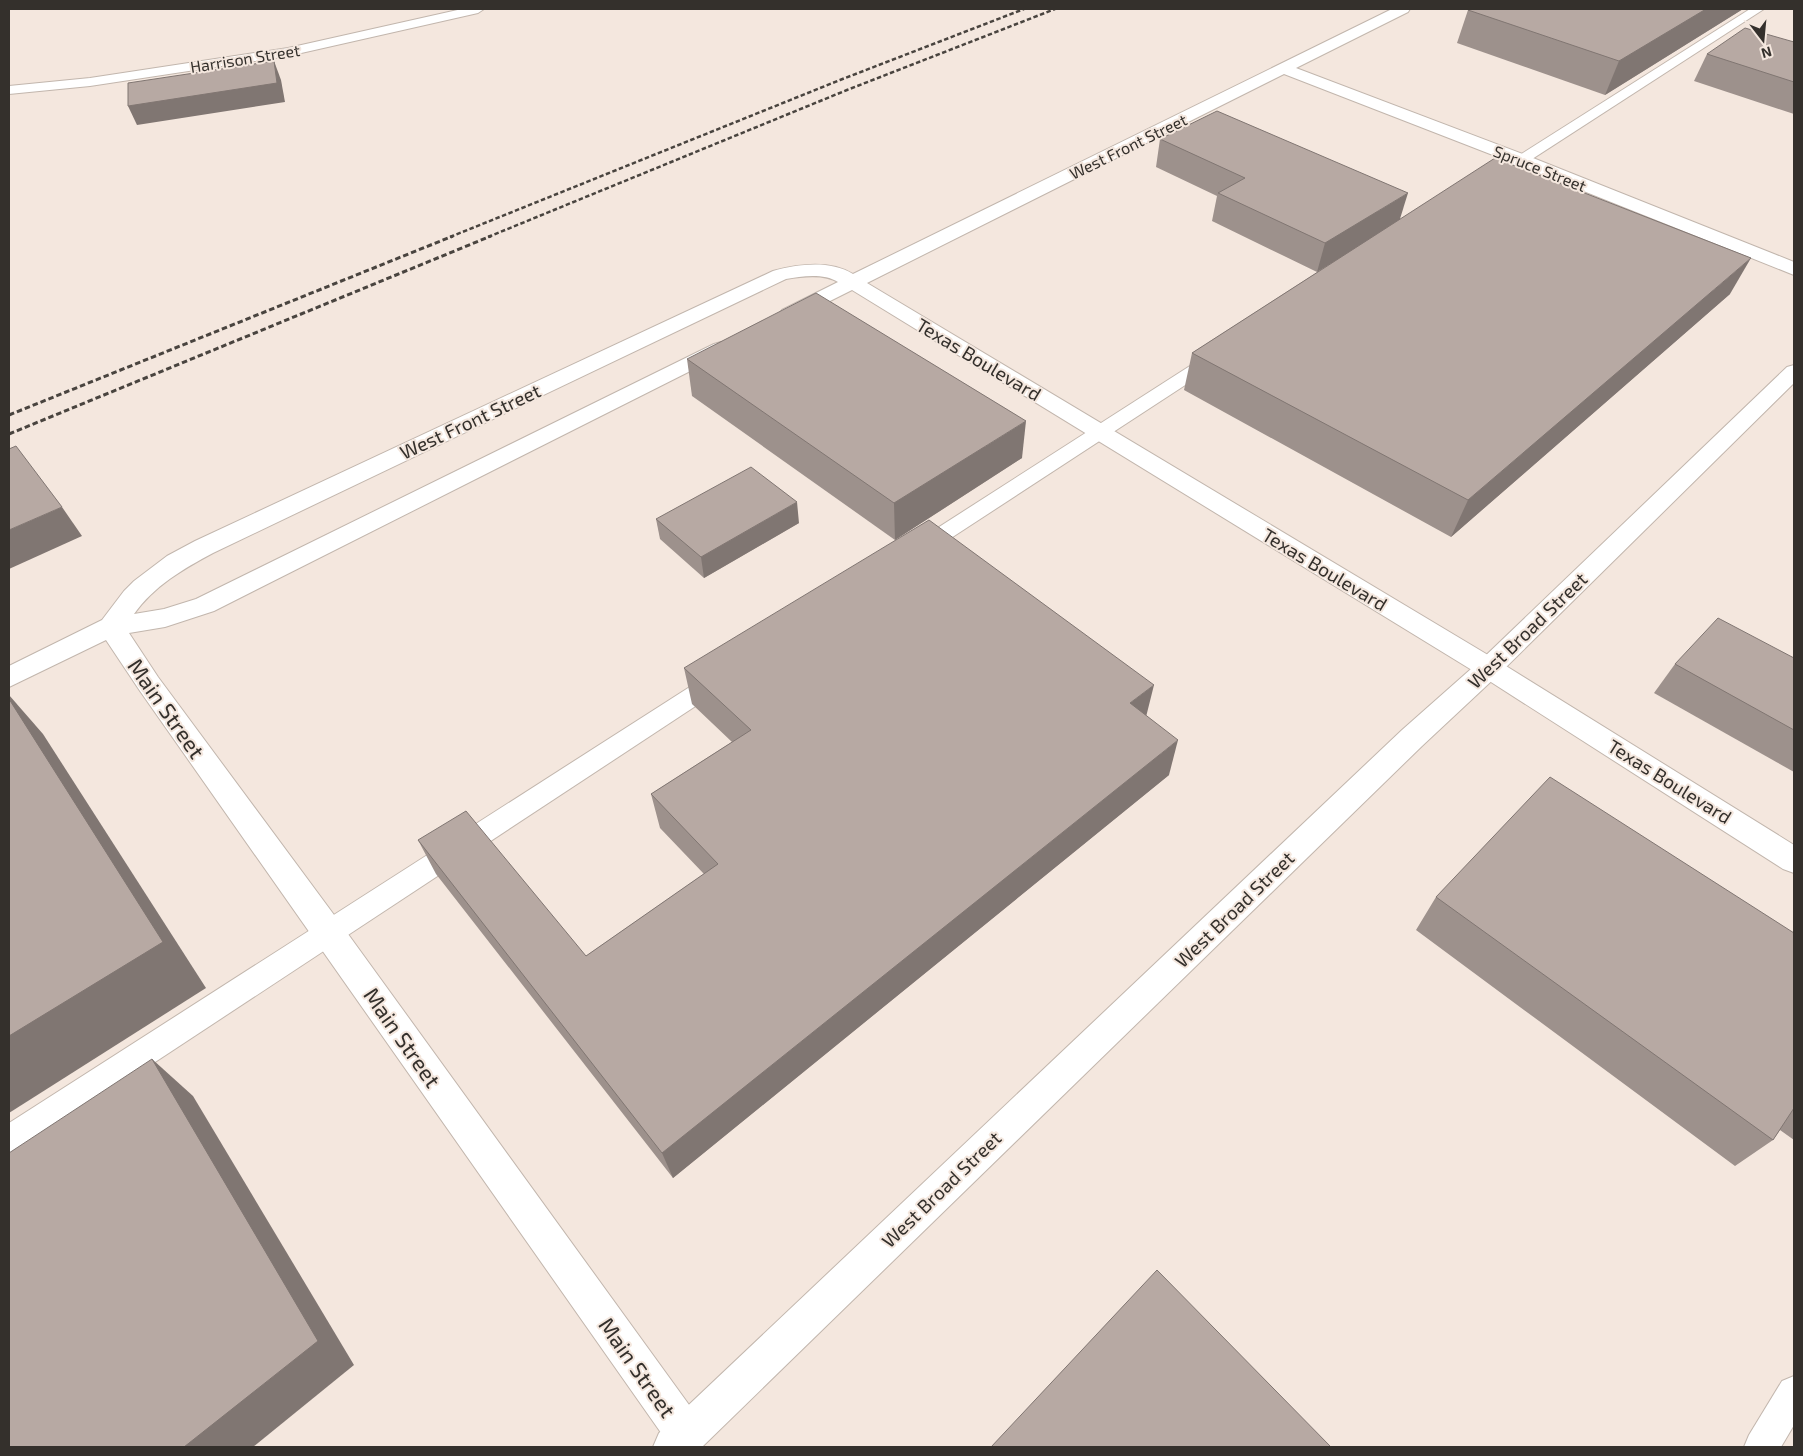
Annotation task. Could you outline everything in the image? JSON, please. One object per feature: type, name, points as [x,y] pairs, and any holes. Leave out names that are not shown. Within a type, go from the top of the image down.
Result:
[{"type":"street","name":"West Front Street","points":[[773,322],[1403,9]]},
{"type":"street","name":"Spruce Street","points":[[1284,69],[1522,160],[1794,269]]},
{"type":"street","name":"West Front Street","points":[[111,627],[143,586],[176,562],[204,546],[780,275],[812,270],[826,270],[839,274],[853,282]]},
{"type":"street","name":"Texas Boulevard","points":[[853,282],[1489,668],[1794,860]]},
{"type":"street","name":"West Front Street","points":[[9,677],[111,627],[165,618],[205,605],[737,340]]},
{"type":"street","name":"West Broad Street","points":[[685,1443],[1412,738],[1489,668],[1794,371]]},
{"type":"street","name":"Main Street","points":[[111,627],[149,684],[329,933],[685,1443]]},
{"type":"lane","name":"Harrison Street","points":[[9,90],[90,82],[288,52],[478,9]]},
{"type":"lane","points":[[1472,192],[1758,9]]},
{"type":"lane","points":[[898,563],[1232,347]]},
{"type":"lane","points":[[9,1140],[731,672]]},
{"type":"lane","points":[[1761,1447],[1794,1393]]},
{"type":"building","points":[[1706,9],[1619,61],[1468,10]]},
{"type":"building","points":[[1745,28],[1794,42],[1794,82],[1707,54]]},
{"type":"building","points":[[274,61],[277,83],[128,106],[128,83]]},
{"type":"building","points":[[1217,111],[1408,193],[1325,243],[1218,193],[1245,178],[1160,139]]},
{"type":"building","points":[[1495,158],[1751,258],[1468,500],[1192,353]]},
{"type":"building","points":[[816,293],[1026,421],[894,503],[687,359]]},
{"type":"building","points":[[16,446],[62,507],[9,530],[9,449]]},
{"type":"building","points":[[751,467],[797,502],[701,557],[656,519]]},
{"type":"building","points":[[929,520],[1154,685],[1130,703],[1178,740],[662,1153],[418,840],[466,811],[586,956],[718,864],[651,794],[751,730],[684,668]]},
{"type":"building","points":[[1718,618],[1794,658],[1794,730],[1675,664]]},
{"type":"building","points":[[9,699],[163,942],[9,1036]]},
{"type":"building","points":[[1550,777],[1794,933],[1794,1108],[1773,1140],[1436,897]]},
{"type":"building","points":[[152,1059],[318,1341],[184,1447],[9,1447],[9,1153]]},
{"type":"building","points":[[1157,1270],[1331,1447],[991,1447]]},
{"type":"railway","points":[[450,237],[840,80],[1024,9]]},
{"type":"railway","points":[[488,237],[847,90],[1055,9]]},
{"type":"railway","points":[[9,415],[453,236]]},
{"type":"railway","points":[[9,434],[491,236]]}]
